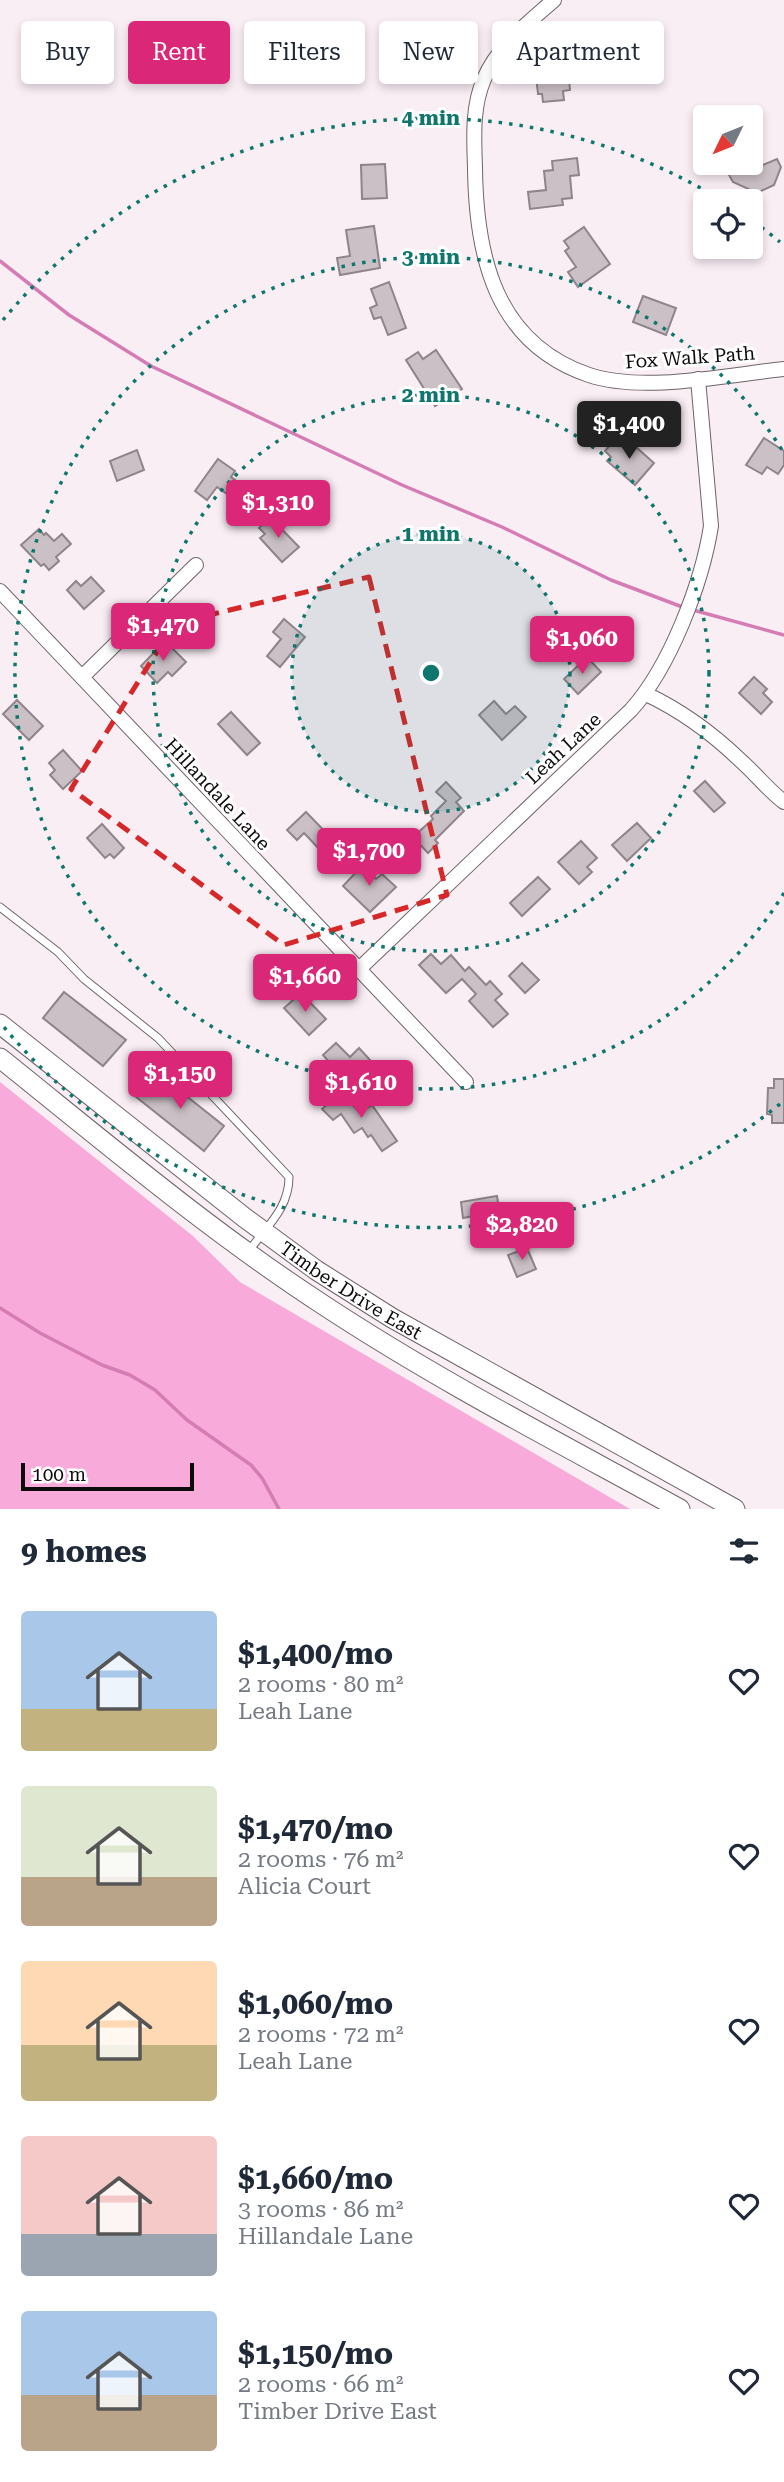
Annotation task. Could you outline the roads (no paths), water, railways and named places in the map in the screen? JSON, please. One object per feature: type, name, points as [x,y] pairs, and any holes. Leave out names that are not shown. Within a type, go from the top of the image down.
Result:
[{"type":"main road","name":"Timber Drive East","points":[[0,1024],[316,1270],[392,1318],[735,1509]]},
{"type":"main road","name":"Timber Drive East","points":[[0,1058],[213,1227],[323,1305],[428,1371],[680,1509]]},
{"type":"street","name":"Fox Walk Path","points":[[554,0],[497,55],[478,94],[474,123],[475,189],[481,247],[502,304],[523,333],[540,349],[575,370],[602,378],[639,383],[784,369]]},
{"type":"street","name":"Leah Lane","points":[[358,970],[646,694],[688,605],[711,526],[698,379]]},
{"type":"street","points":[[82,677],[196,565]]},
{"type":"street","name":"Hillandale Lane","points":[[0,591],[466,1082]]},
{"type":"street","points":[[646,694],[670,706],[712,736],[784,802]]},
{"type":"lane","points":[[0,906],[58,952],[84,979],[158,1038],[289,1177],[289,1192],[284,1206],[248,1252]]},
{"type":"waterway","points":[[0,261],[69,315],[151,366],[611,580],[685,608]]},
{"type":"waterway","points":[[693,610],[784,635]]},
{"type":"waterway","points":[[0,1308],[40,1333],[102,1365],[130,1375],[155,1390],[187,1420],[251,1465],[262,1478],[279,1509]]}]
